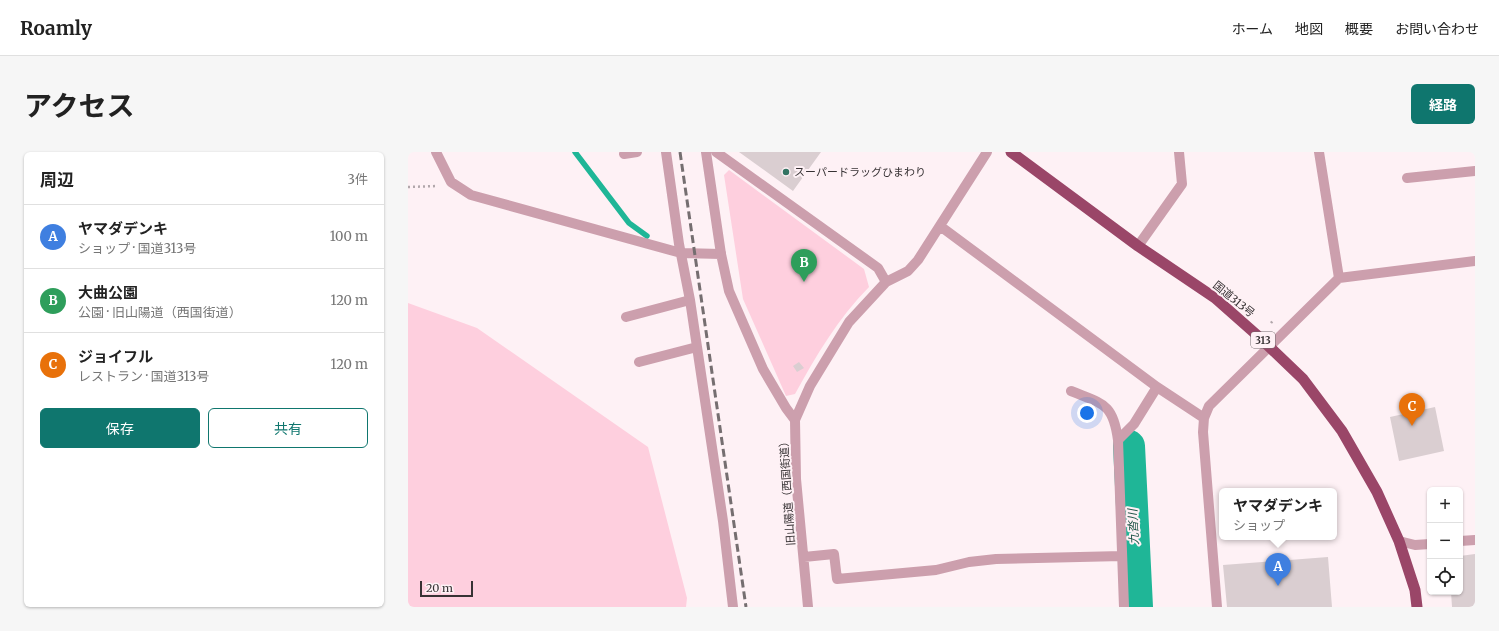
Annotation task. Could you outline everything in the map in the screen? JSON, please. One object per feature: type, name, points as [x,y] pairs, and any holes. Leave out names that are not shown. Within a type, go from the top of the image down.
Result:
[{"type":"highway","name":"国道313号","points":[[1011,152],[1138,246],[1214,298],[1270,347],[1303,379],[1342,431],[1377,492],[1399,541],[1415,590],[1417,607]]},
{"type":"street","points":[[436,152],[451,182],[471,195],[681,253],[721,254]]},
{"type":"street","points":[[624,154],[637,152]]},
{"type":"street","points":[[666,152],[723,521],[733,607]]},
{"type":"street","points":[[706,152],[721,254],[729,292],[763,370],[795,420]]},
{"type":"street","points":[[716,152],[878,268],[886,282]]},
{"type":"street","name":"旧山陽道（西国街道）","points":[[808,607],[796,479],[795,420],[810,386],[829,352],[849,322],[886,282],[908,271],[913,266],[987,152]]},
{"type":"street","points":[[1138,246],[1182,184],[1179,152]]},
{"type":"street","points":[[1319,152],[1339,278]]},
{"type":"street","points":[[1408,178],[1475,171]]},
{"type":"street","points":[[940,226],[1157,387],[1204,418]]},
{"type":"street","points":[[1217,607],[1203,432],[1204,418],[1209,406],[1339,278],[1475,261]]},
{"type":"street","points":[[626,317],[690,300]]},
{"type":"street","points":[[640,362],[697,347]]},
{"type":"street","points":[[1118,440],[1134,424],[1157,387]]},
{"type":"street","points":[[1071,391],[1103,404],[1115,420],[1118,440],[1124,607]]},
{"type":"street","points":[[1463,541],[1475,540]]},
{"type":"street","points":[[1399,541],[1414,545],[1427,544]]},
{"type":"street","points":[[804,557],[834,554],[837,579],[936,570],[969,562],[996,559],[1122,556]]},
{"type":"path","points":[[408,187],[439,185],[451,182]]},
{"type":"path","points":[[1271,323],[1274,319]]},
{"type":"shaded area","points":[[729,170],[864,269],[869,287],[847,311],[838,324],[819,352],[795,394],[786,396],[743,299],[724,175]]},
{"type":"shaded area","points":[[408,303],[477,328],[648,447],[687,598],[686,607],[408,607]]},
{"type":"building","name":"スーパードラッグひまわり","points":[[739,152],[821,152],[793,191]]},
{"type":"building","points":[[799,362],[804,368],[797,372],[793,366]]},
{"type":"building","points":[[1435,407],[1444,451],[1399,461],[1390,417]]},
{"type":"building","points":[[1475,554],[1475,607],[1452,607],[1451,595],[1463,595],[1463,556]]},
{"type":"building","points":[[1328,557],[1332,607],[1227,607],[1223,565]]},
{"type":"waterway","points":[[575,152],[629,223],[647,236]]},
{"type":"waterway","name":"九沓川","points":[[1129,446],[1137,607]]},
{"type":"railway","points":[[680,152],[746,607]]},
{"type":"place","name":"スーパードラッグひまわり","points":[[786,172]]},
{"type":"place","name":"大曲公園","points":[[804,282]]},
{"type":"place","name":"ジョイフル","points":[[1412,426]]},
{"type":"place","name":"ヤマダデンキ","points":[[1278,586]]}]
